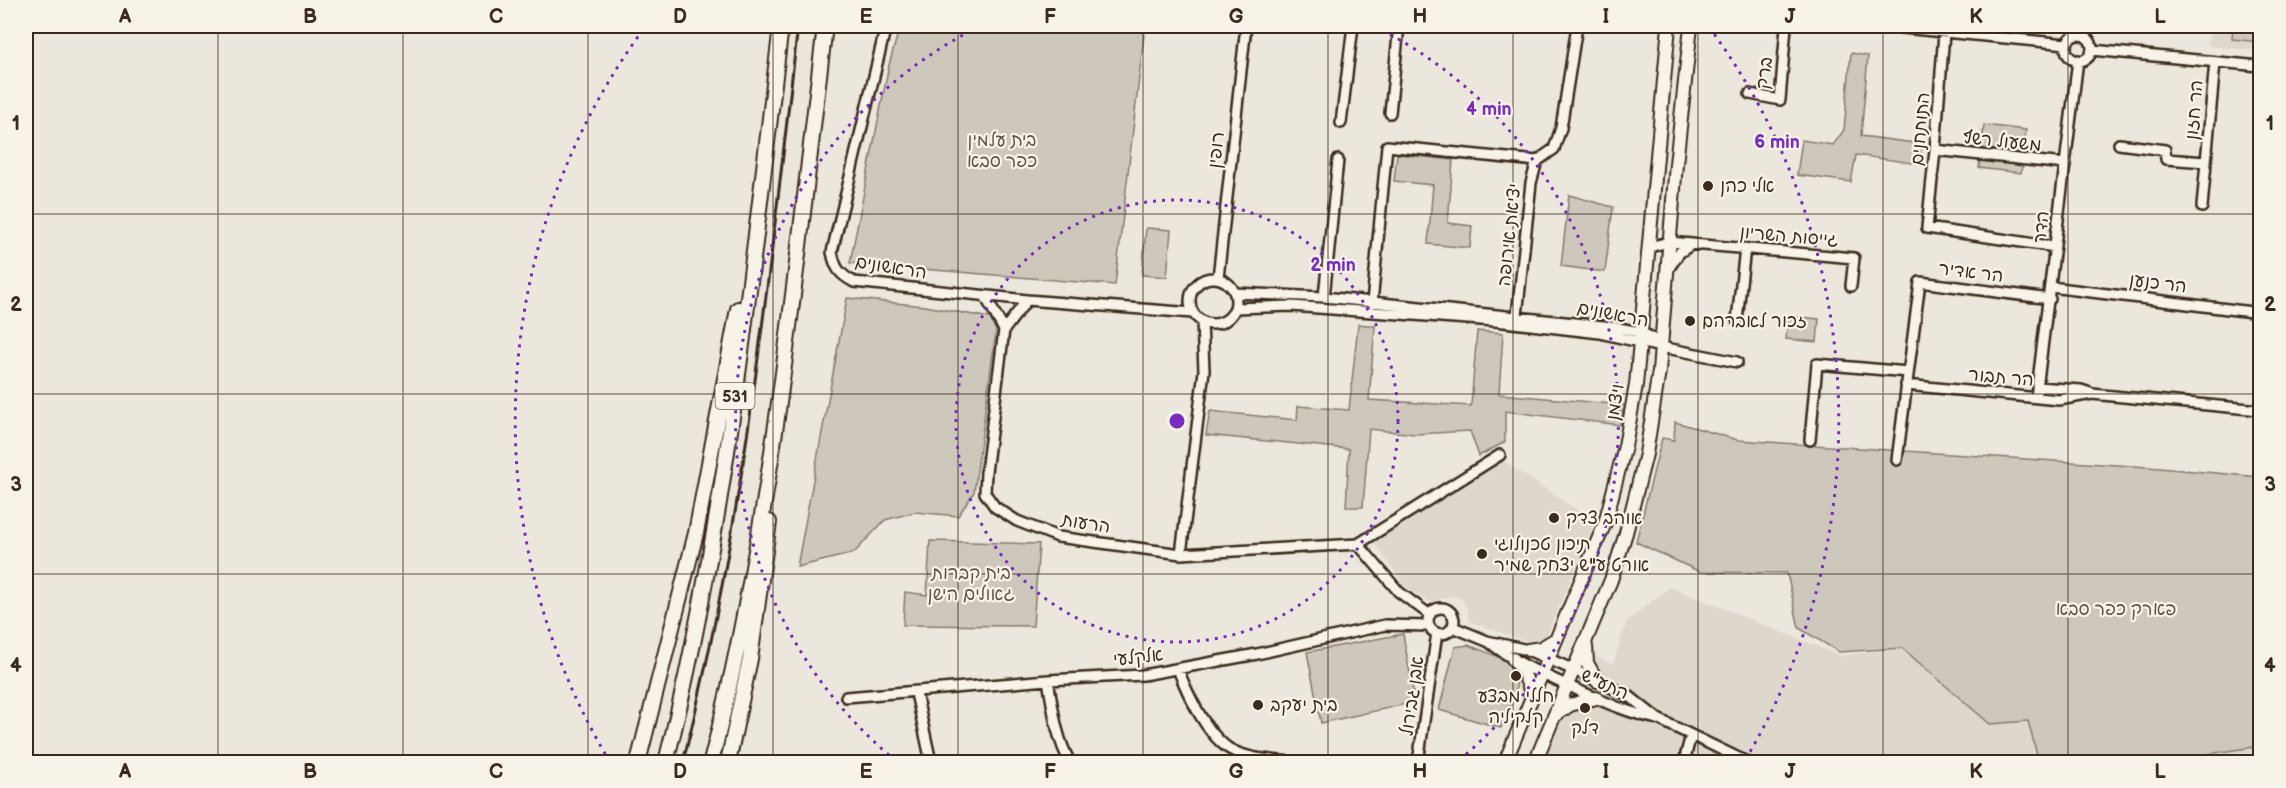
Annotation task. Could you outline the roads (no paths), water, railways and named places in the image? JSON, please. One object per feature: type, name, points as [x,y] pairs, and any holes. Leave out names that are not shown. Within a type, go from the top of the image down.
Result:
[{"type":"highway","name":"531","points":[[666,762],[694,641],[715,529],[729,438],[781,26]]},
{"type":"highway","name":"531","points":[[711,762],[733,671],[758,536],[797,261],[825,26]]},
{"type":"highway","points":[[639,762],[696,533],[761,186]]},
{"type":"highway","points":[[728,762],[750,659],[767,546],[797,261]]},
{"type":"main road","name":"ויצמן","points":[[1505,762],[1593,553],[1613,496],[1631,422],[1669,26]]},
{"type":"main road","points":[[1535,762],[1586,643],[1620,555],[1653,421],[1691,26]]},
{"type":"main road","points":[[1528,650],[1541,648],[1556,639]]},
{"type":"main road","points":[[1586,643],[1587,663],[1597,681]]},
{"type":"main road","points":[[1513,659],[1522,671],[1532,695]]},
{"type":"main road","points":[[1554,717],[1570,705],[1596,698]]},
{"type":"street","name":"הראשונים","points":[[886,26],[832,252],[840,275],[854,282],[1027,300],[1193,313]]},
{"type":"street","name":"רופין","points":[[1218,278],[1246,26]]},
{"type":"street","points":[[1341,123],[1353,26]]},
{"type":"street","points":[[1390,113],[1399,26]]},
{"type":"street","name":"יציאת אירופה","points":[[1517,316],[1531,183],[1537,161],[1554,149],[1562,128],[1577,26]]},
{"type":"street","name":"ברק","points":[[1750,94],[1780,100],[1786,26]]},
{"type":"street","points":[[1882,26],[2067,44]]},
{"type":"street","points":[[2080,30],[2090,41],[2092,50],[2087,58],[2078,60],[2070,57],[2067,44],[2080,30]]},
{"type":"street","name":"התותחנים","points":[[1944,33],[1927,228],[2055,247]]},
{"type":"street","points":[[2092,50],[2260,66]]},
{"type":"street","name":"הדר","points":[[2037,392],[2078,60]]},
{"type":"street","name":"הר חזון","points":[[2202,207],[2215,62]]},
{"type":"street","name":"הר חזון","points":[[2119,144],[2165,150],[2166,159],[2206,162]]},
{"type":"street","points":[[1372,303],[1387,146],[1537,161]]},
{"type":"street","name":"משעול רשף","points":[[1935,150],[2065,164]]},
{"type":"street","points":[[1324,297],[1338,160]]},
{"type":"street","name":"גייסות השריון","points":[[1648,247],[1669,242],[1854,258],[1851,286]]},
{"type":"street","points":[[1666,276],[1678,253],[1694,244]]},
{"type":"street","points":[[1737,320],[1744,248]]},
{"type":"street","points":[[1218,278],[1225,281],[1235,292],[1235,308],[1225,321],[1218,324],[1202,321],[1193,313],[1190,298],[1192,290],[1203,280],[1218,278]]},
{"type":"street","name":"הר אדיר","points":[[1897,460],[1920,282],[2050,299]]},
{"type":"street","name":"הר כנען","points":[[2051,287],[2260,313]]},
{"type":"street","name":"הראשונים","points":[[1235,292],[1324,297],[1517,316],[1613,327],[1640,338]]},
{"type":"street","points":[[985,296],[1004,330],[1027,300]]},
{"type":"street","name":"הראשונים","points":[[1235,308],[1291,306],[1382,312],[1600,333],[1655,339],[1661,342]]},
{"type":"street","points":[[1181,554],[1204,371],[1202,321]]},
{"type":"street","name":"הרעות","points":[[1004,330],[985,493],[995,507],[1017,521],[1058,537],[1181,554],[1358,544],[1500,455]]},
{"type":"street","points":[[1661,342],[1684,352],[1737,362]]},
{"type":"street","points":[[1810,440],[1817,364],[1908,372]]},
{"type":"street","name":"הר תבור","points":[[1906,385],[2037,392],[2059,400],[2092,394],[2260,410]]},
{"type":"street","points":[[1358,544],[1399,591],[1430,615]]},
{"type":"street","points":[[1438,608],[1447,609],[1454,617],[1453,627],[1447,633],[1437,633],[1429,626],[1430,615],[1438,608]]},
{"type":"street","name":"אלקלעי","points":[[846,698],[1048,680],[1143,675],[1257,654],[1385,625],[1429,626]]},
{"type":"street","points":[[1453,627],[1487,641],[1528,650],[1574,670]]},
{"type":"street","name":"אבן גבירול","points":[[1418,762],[1437,633]]},
{"type":"street","points":[[1487,641],[1513,659],[1541,673]]},
{"type":"street","points":[[1178,669],[1188,697],[1207,726],[1227,748],[1248,756],[1292,762]]},
{"type":"street","name":"התע\"ש","points":[[1574,670],[1639,702],[1658,719]]},
{"type":"street","name":"התע\"ש","points":[[1541,673],[1631,713],[1658,719],[1747,762]]},
{"type":"street","points":[[1048,680],[1055,719],[1065,754],[1070,762]]},
{"type":"street","points":[[916,693],[931,762]]},
{"type":"street","points":[[1684,762],[1691,735]]},
{"type":"railway","points":[[683,762],[705,672],[739,489],[765,304],[798,26]]},
{"type":"place","name":"אלי כהן","points":[[1708,186]]},
{"type":"place","name":"זכור לאברהם","points":[[1690,321]]},
{"type":"place","name":"אוהב צדק","points":[[1554,518]]},
{"type":"place","name":"תיכון טכנולוגי אורט ע\"ש יצחק שמיר","points":[[1482,554]]},
{"type":"place","name":"חללי מבצע קלקיליה","points":[[1516,676]]},
{"type":"place","name":"בית יעקב","points":[[1258,705]]},
{"type":"place","name":"דלק","points":[[1585,708]]},
{"type":"park label","name":"בית עלמין כפר סבא","points":[[1002,150]]},
{"type":"park label","name":"בית קברות גאולים הישן","points":[[971,583]]},
{"type":"park label","name":"פארק כפר סבא","points":[[2116,609]]}]
